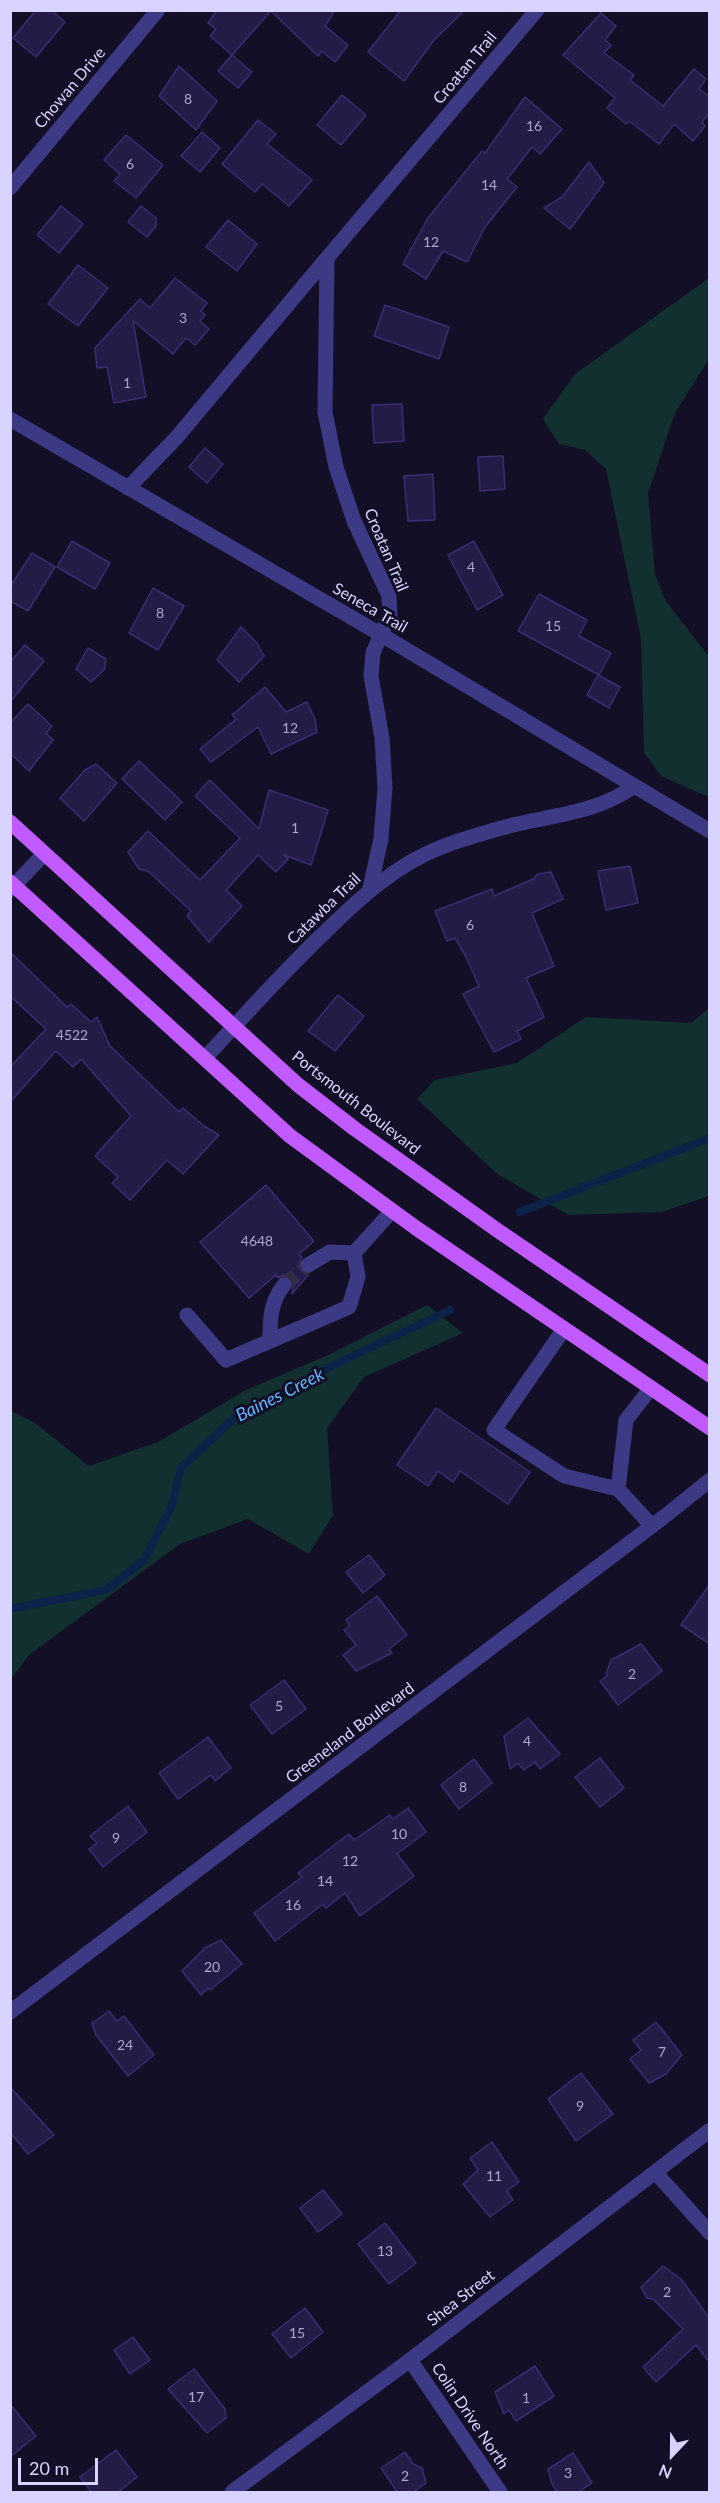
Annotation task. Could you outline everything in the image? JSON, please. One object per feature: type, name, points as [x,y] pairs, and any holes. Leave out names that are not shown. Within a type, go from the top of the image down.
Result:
[{"type":"main road","name":"Portsmouth Boulevard","points":[[10,822],[298,1085],[355,1129],[497,1230],[710,1375]]},
{"type":"main road","points":[[12,886],[290,1136],[392,1211],[710,1428]]},
{"type":"street","name":"Chowan Drive","points":[[10,188],[158,10]]},
{"type":"street","name":"Croatan Trail","points":[[128,488],[177,437],[537,10]]},
{"type":"street","name":"Croatan Trail","points":[[327,258],[325,412],[336,467],[354,521],[389,596],[390,614],[373,653],[371,676],[382,738],[385,788],[381,839],[370,888]]},
{"type":"street","name":"Seneca Trail","points":[[10,419],[380,634],[710,831]]},
{"type":"street","name":"Catawba Trail","points":[[205,1058],[303,954],[370,888],[413,861],[443,847],[511,826],[596,807],[620,797],[633,787]]},
{"type":"street","points":[[12,886],[44,854]]},
{"type":"street","points":[[308,1265],[330,1252],[354,1252],[392,1211]]},
{"type":"street","points":[[187,1315],[226,1360],[348,1307],[358,1277],[354,1252]]},
{"type":"street","points":[[270,1341],[270,1314],[278,1293],[284,1285]]},
{"type":"street","points":[[564,1329],[495,1430],[564,1476],[618,1489],[652,1526]]},
{"type":"street","points":[[618,1489],[626,1419],[651,1388]]},
{"type":"street","name":"Greeneland Boulevard","points":[[10,2012],[710,1480]]},
{"type":"street","name":"Shea Street","points":[[232,2493],[710,2130]]},
{"type":"street","points":[[655,2172],[710,2233]]},
{"type":"street","name":"Colin Drive North","points":[[410,2360],[500,2493]]},
{"type":"green space","points":[[709,278],[709,359],[675,413],[648,493],[655,574],[665,600],[709,657],[709,797],[661,776],[644,753],[641,639],[606,469],[585,450],[559,444],[543,419],[575,374]]},
{"type":"green space","points":[[709,1008],[709,1196],[662,1212],[568,1215],[496,1173],[417,1099],[435,1080],[517,1063],[586,1017],[691,1023]]},
{"type":"green space","points":[[427,1305],[463,1333],[364,1377],[327,1428],[333,1515],[309,1554],[248,1519],[180,1544],[29,1655],[11,1679],[11,1411],[35,1423],[89,1466],[158,1442],[246,1390],[326,1356]]},
{"type":"building","points":[[36,10],[51,10],[65,22],[36,57],[13,38]]},
{"type":"building","points":[[217,10],[335,10],[325,26],[348,45],[335,62],[322,51],[318,56],[271,11],[232,55],[210,36],[216,29],[208,23]]},
{"type":"building","points":[[401,10],[465,10],[434,40],[404,81],[368,52]]},
{"type":"building","points":[[601,13],[616,26],[605,40],[611,45],[604,53],[634,75],[630,80],[663,106],[694,69],[706,79],[699,89],[710,97],[710,112],[702,122],[705,126],[693,141],[674,124],[659,144],[629,121],[626,124],[607,108],[615,98],[563,55]]},
{"type":"building","points":[[232,55],[252,72],[238,88],[218,71]]},
{"type":"building","points":[[179,66],[217,101],[196,130],[159,96]]},
{"type":"building","points":[[342,95],[366,115],[341,145],[317,125]]},
{"type":"building","points":[[525,97],[562,129],[540,154],[532,147],[507,179],[517,187],[485,227],[467,262],[443,251],[426,279],[403,264],[428,218],[482,151],[485,153]]},
{"type":"building","points":[[258,120],[276,134],[267,144],[312,180],[289,206],[262,184],[255,192],[222,164]]},
{"type":"building","points":[[202,132],[220,148],[200,172],[181,156]]},
{"type":"building","points":[[126,135],[163,165],[136,198],[114,181],[120,174],[104,160]]},
{"type":"building","points":[[589,162],[604,183],[570,229],[544,208],[562,197]]},
{"type":"building","points":[[61,206],[83,224],[59,253],[37,235]]},
{"type":"building","points":[[141,206],[156,218],[156,226],[147,237],[128,222]]},
{"type":"building","points":[[228,220],[257,244],[237,271],[206,247]]},
{"type":"building","points":[[78,265],[108,288],[78,326],[48,304]]},
{"type":"building","points":[[175,278],[207,303],[201,311],[205,315],[200,321],[209,329],[195,345],[186,338],[173,354],[133,321],[146,397],[114,403],[107,367],[97,368],[95,348],[140,299],[150,308]]},
{"type":"building","points":[[385,305],[449,327],[439,359],[374,336]]},
{"type":"building","points":[[402,404],[404,441],[374,443],[372,405]]},
{"type":"building","points":[[205,448],[223,464],[207,483],[189,467]]},
{"type":"building","points":[[503,456],[505,489],[480,491],[478,457]]},
{"type":"building","points":[[433,474],[435,520],[408,521],[404,476]]},
{"type":"building","points":[[72,541],[110,563],[95,589],[57,567]]},
{"type":"building","points":[[474,541],[503,595],[477,610],[448,555]]},
{"type":"building","points":[[32,553],[55,567],[28,611],[10,601],[10,587]]},
{"type":"building","points":[[153,588],[184,606],[158,650],[129,633]]},
{"type":"building","points":[[539,594],[587,620],[579,636],[611,653],[599,675],[518,631]]},
{"type":"building","points":[[241,627],[257,643],[264,656],[239,682],[217,660]]},
{"type":"building","points":[[25,645],[44,661],[10,702],[10,662]]},
{"type":"building","points":[[88,648],[106,659],[104,670],[91,682],[76,669]]},
{"type":"building","points":[[598,675],[620,687],[609,708],[587,695]]},
{"type":"building","points":[[265,687],[286,712],[307,702],[315,719],[317,732],[271,754],[258,727],[211,762],[200,749],[236,719],[232,715]]},
{"type":"building","points":[[28,704],[52,726],[46,733],[53,740],[29,771],[10,753],[10,723]]},
{"type":"building","points":[[139,761],[182,802],[165,820],[122,779]]},
{"type":"building","points":[[96,764],[117,783],[84,821],[60,798],[85,770]]},
{"type":"building","points":[[210,780],[259,829],[269,790],[328,810],[311,865],[284,855],[288,859],[276,872],[258,855],[226,890],[242,906],[209,942],[187,916],[191,911],[148,871],[139,869],[128,852],[148,831],[200,880],[240,838],[195,796]]},
{"type":"building","points":[[630,866],[638,903],[606,910],[598,871]]},
{"type":"building","points":[[551,872],[563,899],[532,913],[554,966],[526,978],[544,1017],[517,1031],[521,1039],[494,1052],[463,994],[479,986],[455,938],[447,941],[435,911],[492,889],[494,896],[533,879],[538,874]]},
{"type":"building","points":[[10,952],[67,1007],[71,1004],[91,1022],[97,1017],[110,1046],[179,1112],[183,1108],[204,1126],[219,1135],[183,1174],[167,1160],[130,1200],[112,1183],[118,1177],[95,1156],[131,1116],[81,1059],[73,1067],[56,1051],[10,1102],[10,1067],[46,1029],[10,996]]},
{"type":"building","points":[[338,995],[364,1016],[335,1051],[308,1031]]},
{"type":"building","points":[[266,1185],[314,1241],[299,1254],[302,1258],[298,1265],[299,1269],[308,1275],[292,1294],[294,1285],[290,1277],[284,1275],[278,1278],[276,1275],[249,1298],[200,1242]]},
{"type":"building","points":[[436,1408],[530,1472],[508,1504],[460,1471],[453,1482],[438,1471],[428,1486],[397,1465]]},
{"type":"building","points":[[369,1555],[385,1575],[363,1593],[346,1572]]},
{"type":"building","points":[[710,1584],[710,1644],[681,1625]]},
{"type":"building","points":[[377,1596],[407,1635],[389,1649],[392,1653],[356,1671],[343,1655],[356,1645],[344,1630],[350,1626],[346,1620]]},
{"type":"building","points":[[641,1644],[662,1671],[618,1705],[600,1681],[607,1676],[611,1660]]},
{"type":"building","points":[[284,1680],[306,1709],[272,1734],[250,1705]]},
{"type":"building","points":[[528,1718],[560,1754],[540,1769],[535,1762],[524,1770],[518,1763],[510,1769],[504,1736]]},
{"type":"building","points":[[208,1737],[231,1768],[215,1781],[211,1775],[178,1799],[159,1773]]},
{"type":"building","points":[[600,1758],[624,1788],[600,1807],[575,1777]]},
{"type":"building","points":[[474,1759],[492,1783],[459,1809],[441,1785]]},
{"type":"building","points":[[128,1806],[147,1832],[103,1867],[89,1849],[97,1843],[90,1836]]},
{"type":"building","points":[[408,1808],[426,1832],[397,1854],[414,1876],[360,1916],[345,1893],[326,1908],[323,1904],[275,1941],[254,1913],[302,1877],[298,1873],[349,1834],[354,1840],[390,1815],[393,1819]]},
{"type":"building","points":[[221,1940],[242,1964],[201,1995],[182,1971],[205,1948]]},
{"type":"building","points":[[109,2011],[117,2021],[124,2016],[154,2055],[128,2076],[96,2035],[92,2023]]},
{"type":"building","points":[[656,2022],[682,2055],[666,2074],[649,2083],[630,2059],[641,2050],[633,2040]]},
{"type":"building","points":[[581,2073],[613,2114],[576,2141],[548,2099]]},
{"type":"building","points":[[10,2087],[54,2135],[28,2154],[10,2132]]},
{"type":"building","points":[[492,2142],[519,2182],[507,2191],[513,2200],[490,2217],[463,2184],[478,2170],[470,2158]]},
{"type":"building","points":[[323,2190],[342,2214],[318,2232],[300,2208]]},
{"type":"building","points":[[385,2223],[416,2263],[389,2284],[358,2244]]},
{"type":"building","points":[[663,2266],[681,2279],[710,2319],[710,2363],[696,2345],[656,2382],[643,2367],[683,2329],[653,2299],[647,2298],[641,2287]]},
{"type":"building","points":[[305,2308],[323,2332],[291,2358],[272,2334]]},
{"type":"building","points":[[133,2337],[150,2360],[130,2374],[114,2350]]},
{"type":"building","points":[[535,2366],[554,2396],[516,2421],[509,2410],[504,2414],[495,2392]]},
{"type":"building","points":[[194,2369],[225,2409],[226,2418],[207,2433],[168,2389]]},
{"type":"building","points":[[10,2404],[36,2436],[10,2457]]},
{"type":"building","points":[[116,2450],[137,2477],[117,2493],[92,2493],[80,2477]]},
{"type":"building","points":[[405,2452],[413,2464],[422,2468],[426,2483],[412,2493],[398,2493],[381,2468]]},
{"type":"building","points":[[573,2453],[592,2483],[577,2493],[558,2493],[552,2484],[548,2469]]},
{"type":"waterway","name":"Baines Creek","points":[[520,1212],[710,1138]]},
{"type":"waterway","name":"Baines Creek","points":[[10,1609],[106,1590],[144,1560],[172,1506],[181,1468],[234,1418],[334,1365],[450,1310]]},
{"type":"tunnel","points":[[284,1285],[308,1265]]}]
